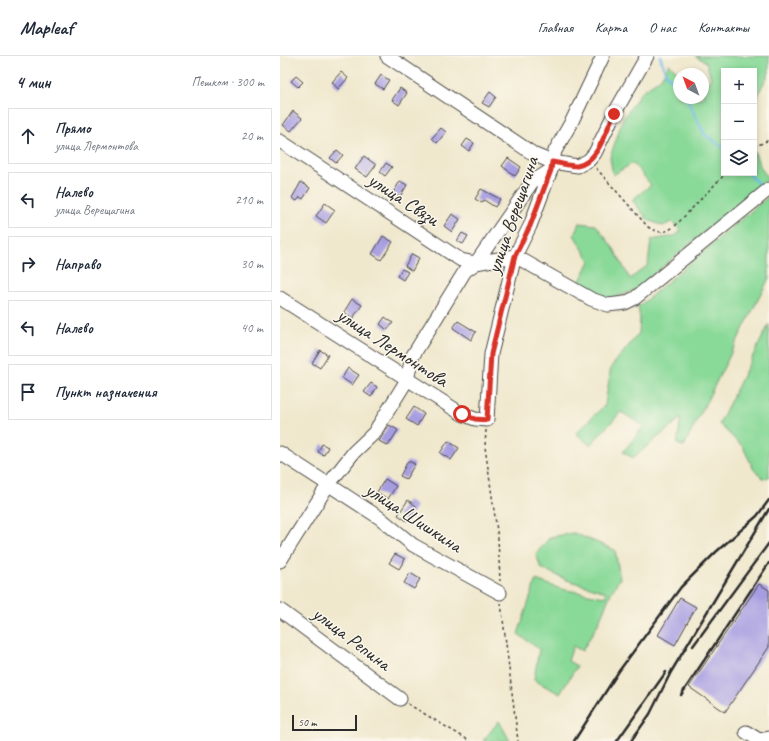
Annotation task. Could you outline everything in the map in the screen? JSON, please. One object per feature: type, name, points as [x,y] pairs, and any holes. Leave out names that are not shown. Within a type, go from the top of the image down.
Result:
[{"type":"lane","points":[[387,56],[552,166],[578,166],[589,160],[595,153],[614,114],[647,56]]},
{"type":"lane","name":"улица Верещагина","points":[[487,420],[491,354],[515,256],[530,226],[552,166],[555,151],[572,121],[603,56]]},
{"type":"lane","name":"улица Связи","points":[[280,141],[461,260],[476,263],[515,256]]},
{"type":"lane","points":[[280,561],[328,484],[354,452],[374,433],[407,380],[412,357],[466,271],[476,263],[532,182],[552,166]]},
{"type":"lane","points":[[515,256],[591,300],[608,305],[625,303],[635,298],[769,189]]},
{"type":"lane","name":"улица Лермонтова","points":[[280,298],[462,414],[475,419],[487,420]]},
{"type":"lane","name":"улица Шишкина","points":[[280,453],[380,518],[413,545],[500,593]]},
{"type":"lane","name":"улица Репина","points":[[280,610],[400,699]]},
{"type":"lane","points":[[746,732],[759,740],[769,738]]},
{"type":"path","points":[[757,146],[769,140]]},
{"type":"path","points":[[589,160],[648,227],[656,232],[665,232],[675,226],[723,176]]},
{"type":"path","points":[[400,699],[470,741]]},
{"type":"green space","points":[[695,56],[769,56],[769,73],[757,96],[757,68],[721,68],[721,176],[757,176],[757,158],[768,179],[635,290],[609,300],[577,287],[590,261],[574,235],[579,223],[596,225],[614,249],[630,279],[648,265],[651,240],[675,236],[681,231],[672,222],[663,226],[648,220],[632,200],[651,185],[633,163],[613,175],[610,158],[622,121],[641,92],[661,78],[669,64],[673,68],[673,104],[709,104],[709,80],[711,78],[706,62]]},
{"type":"green space","points":[[769,196],[769,278],[684,446],[677,444],[681,418],[633,458],[623,452],[644,426],[621,412],[590,445],[576,433],[605,405],[611,367],[639,333],[640,319],[638,307]]},
{"type":"green space","points":[[769,324],[769,477],[763,479],[754,470],[743,447],[719,424]]},
{"type":"green space","points":[[574,533],[615,550],[620,578],[611,593],[598,624],[582,651],[573,646],[568,661],[577,666],[560,694],[534,680],[539,649],[518,634],[536,580],[561,589],[605,597],[606,592],[567,580],[541,568],[536,554],[550,537]]},
{"type":"green space","points":[[499,721],[510,741],[483,741]]},
{"type":"building","points":[[341,72],[348,78],[338,89],[332,82]]},
{"type":"building","points":[[381,75],[389,80],[383,89],[375,84]]},
{"type":"building","points":[[296,76],[303,82],[298,87],[291,81]]},
{"type":"building","points":[[400,88],[407,93],[399,105],[392,100]]},
{"type":"building","points":[[490,92],[496,97],[489,107],[482,103]]},
{"type":"building","points":[[293,111],[302,118],[291,131],[283,125]]},
{"type":"building","points":[[441,128],[446,132],[437,143],[432,138]]},
{"type":"building","points":[[467,139],[474,143],[469,151],[462,146]]},
{"type":"building","points":[[337,150],[343,155],[336,163],[330,158]]},
{"type":"building","points":[[364,156],[376,165],[367,177],[355,169]]},
{"type":"building","points":[[508,158],[521,167],[515,176],[502,166]]},
{"type":"building","points":[[386,163],[392,167],[385,176],[380,172]]},
{"type":"building","points":[[400,181],[407,185],[400,197],[393,193]]},
{"type":"building","points":[[301,182],[310,188],[303,199],[300,197],[297,201],[292,198]]},
{"type":"building","points":[[481,189],[500,199],[495,207],[484,200],[482,203],[475,199]]},
{"type":"building","points":[[325,203],[335,210],[326,223],[316,216]]},
{"type":"building","points":[[452,214],[460,219],[452,232],[444,226]]},
{"type":"building","points":[[462,233],[468,236],[463,244],[457,241]]},
{"type":"building","points":[[383,236],[393,242],[381,260],[372,254]]},
{"type":"building","points":[[412,254],[419,258],[412,271],[405,266]]},
{"type":"building","points":[[402,269],[408,272],[403,280],[397,276]]},
{"type":"building","points":[[352,299],[362,305],[353,318],[344,312]]},
{"type":"building","points":[[385,317],[393,323],[387,330],[380,324]]},
{"type":"building","points":[[458,321],[476,332],[471,340],[453,328]]},
{"type":"building","points":[[320,350],[328,355],[320,368],[312,363]]},
{"type":"building","points":[[348,368],[359,375],[352,385],[342,378]]},
{"type":"building","points":[[371,383],[377,387],[371,397],[364,392]]},
{"type":"building","points":[[414,407],[424,414],[417,426],[406,419]]},
{"type":"building","points":[[389,425],[398,430],[388,446],[379,441]]},
{"type":"building","points":[[448,441],[459,448],[451,460],[440,453]]},
{"type":"building","points":[[322,444],[328,447],[324,455],[318,452]]},
{"type":"building","points":[[408,461],[415,464],[406,479],[400,476]]},
{"type":"building","points":[[385,479],[396,486],[388,499],[377,492]]},
{"type":"building","points":[[408,500],[416,506],[407,521],[398,515]]},
{"type":"building","points":[[395,554],[405,559],[399,569],[389,563]]},
{"type":"building","points":[[410,573],[420,579],[414,589],[404,583]]},
{"type":"building","points":[[759,584],[769,590],[769,647],[725,712],[689,687]]},
{"type":"building","points":[[680,598],[696,607],[675,645],[658,635]]},
{"type":"waterway","points":[[660,56],[666,74],[673,81]]},
{"type":"waterway","points":[[689,104],[705,135],[721,146]]},
{"type":"waterway","points":[[751,176],[763,189]]},
{"type":"railway","points":[[574,741],[619,671],[681,587],[716,552],[757,516],[769,500]]},
{"type":"railway","points":[[631,741],[650,714],[671,672],[769,509]]},
{"type":"railway","points":[[693,646],[769,543]]},
{"type":"railway","points":[[681,695],[769,563]]},
{"type":"railway","points":[[617,741],[666,672]]},
{"type":"route","points":[[462,414],[475,419],[487,420],[491,354],[515,256],[530,226],[551,170],[552,162],[578,166],[589,160],[595,153],[614,114]]}]
